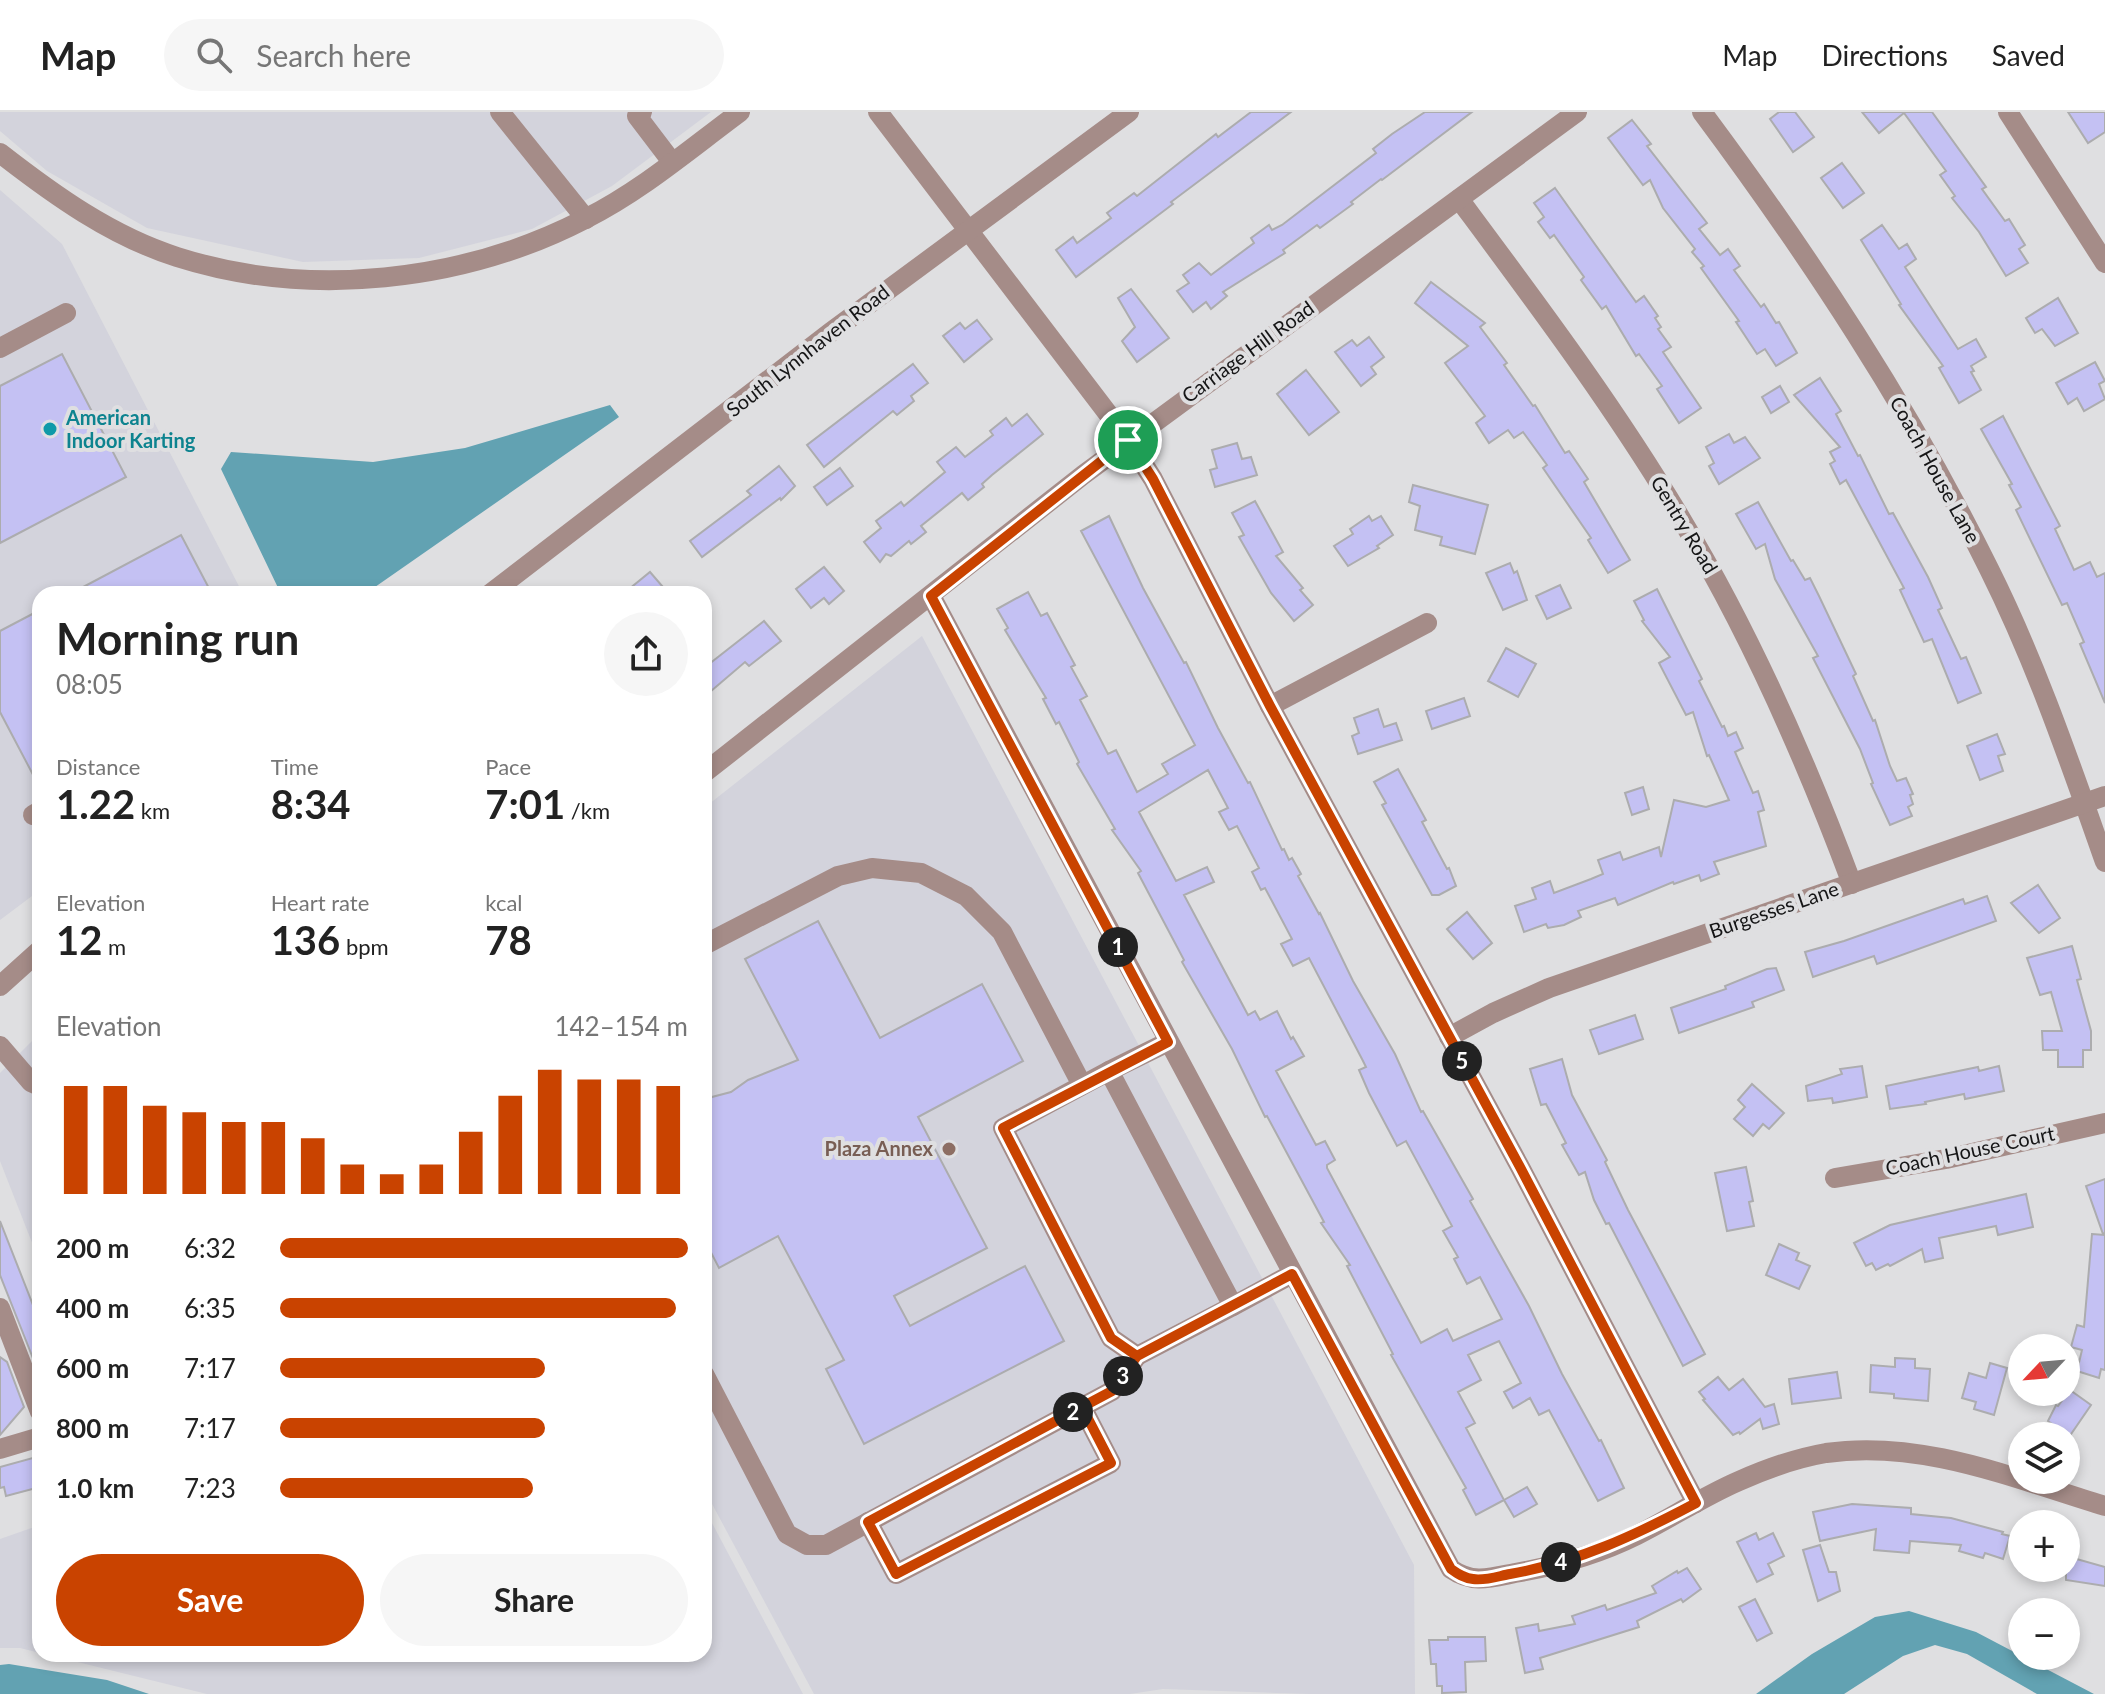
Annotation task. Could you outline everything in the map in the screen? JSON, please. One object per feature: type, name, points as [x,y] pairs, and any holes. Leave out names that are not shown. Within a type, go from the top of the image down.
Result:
[{"type":"street","points":[[500,112],[586,219]]},
{"type":"street","points":[[642,112],[637,116],[672,162]]},
{"type":"street","points":[[0,153],[70,206],[122,234],[177,257],[227,269],[336,281],[394,277],[500,256],[586,219],[630,192],[740,112]]},
{"type":"street","points":[[878,112],[1128,440],[1153,479],[1270,706],[1696,1503]]},
{"type":"street","name":"South Lynnhaven Road","points":[[500,586],[967,230],[1129,112]]},
{"type":"street","name":"Carriage Hill Road","points":[[712,767],[1128,440],[1577,112]]},
{"type":"street","name":"Coach House Lane","points":[[1702,112],[1838,303],[1952,495],[2035,670],[2105,862]]},
{"type":"street","points":[[2008,112],[2105,263]]},
{"type":"street","name":"Gentry Road","points":[[1459,199],[1545,314],[1684,522],[1733,610],[1777,699],[1817,791],[1852,884]]},
{"type":"street","points":[[0,348],[66,313]]},
{"type":"street","points":[[931,596],[1451,1569],[1463,1577],[1476,1580],[1539,1569],[1587,1555],[1634,1536],[1737,1482],[1785,1464],[1824,1454],[1864,1450],[1905,1451],[1946,1458],[2105,1506]]},
{"type":"street","points":[[1270,706],[1427,623]]},
{"type":"street","name":"Burgesses Lane","points":[[1449,1037],[1549,988],[2105,796]]},
{"type":"street","points":[[712,941],[838,876],[872,868],[921,873],[966,896],[1002,932],[1082,1085]]},
{"type":"street","points":[[0,986],[32,957]]},
{"type":"street","points":[[1137,1356],[1111,1338],[1003,1128],[1168,1042]]},
{"type":"street","points":[[0,1046],[32,1082]]},
{"type":"street","points":[[1109,1071],[1233,1306]]},
{"type":"street","name":"Coach House Court","points":[[1835,1178],[1946,1159],[2105,1123]]},
{"type":"street","points":[[712,1389],[787,1534],[807,1545],[826,1545],[1112,1391],[1137,1356],[1292,1274]]},
{"type":"street","points":[[0,1308],[4,1336],[32,1395]]},
{"type":"street","points":[[868,1522],[896,1574],[1111,1463],[1082,1407]]},
{"type":"street","points":[[0,1449],[32,1439]]},
{"type":"shaded area","points":[[0,112],[711,112],[612,186],[532,229],[419,258],[303,262],[147,228],[47,171],[0,131]]},
{"type":"shaded area","points":[[0,190],[62,244],[239,586],[32,586],[32,896],[0,920]]},
{"type":"shaded area","name":"Plaza Annex","points":[[922,636],[1414,1565],[1415,1694],[1163,1689],[1130,1694],[814,1694],[712,1504],[712,802]]},
{"type":"shaded area","points":[[32,1041],[32,1243],[0,1161],[0,1073]]},
{"type":"shaded area","points":[[712,1523],[803,1694],[207,1694],[77,1662],[712,1662]]},
{"type":"shaded area","points":[[32,1528],[32,1651],[0,1648],[0,1539]]},
{"type":"water","points":[[610,405],[619,417],[376,586],[277,586],[221,469],[231,452],[373,462],[465,448]]},
{"type":"water","points":[[1909,1611],[1976,1632],[2008,1649],[2008,1670],[2048,1670],[2094,1694],[2037,1694],[1967,1654],[1935,1645],[1903,1656],[1844,1694],[1756,1694],[1812,1654],[1875,1617]]},
{"type":"water","points":[[0,1665],[107,1680],[149,1694],[0,1694]]},
{"type":"building","points":[[1251,112],[1291,112],[1076,277],[1056,250],[1073,237],[1077,243],[1111,218],[1107,213],[1134,193],[1137,196],[1216,134],[1218,137]]},
{"type":"building","points":[[1425,112],[1472,112],[1320,228],[1317,225],[1283,250],[1285,253],[1223,292],[1227,296],[1211,309],[1206,302],[1193,312],[1177,291],[1189,283],[1183,275],[1199,263],[1211,275],[1254,243],[1251,238],[1269,225],[1272,230],[1282,225],[1376,153],[1373,149]]},
{"type":"building","points":[[1779,112],[1795,112],[1814,137],[1793,152],[1770,119]]},
{"type":"building","points":[[1862,112],[1932,112],[1986,187],[1982,189],[2005,221],[2009,219],[2025,245],[2019,249],[2028,263],[2006,276],[1979,232],[1952,198],[1955,196],[1940,175],[1946,171],[1904,113],[1879,133]]},
{"type":"building","points":[[2068,112],[2105,112],[2105,132],[2088,143]]},
{"type":"building","points":[[1632,120],[1651,144],[1647,146],[1707,223],[1699,229],[1720,255],[1728,249],[1740,266],[1734,270],[1761,307],[1764,304],[1776,323],[1779,322],[1797,353],[1776,366],[1765,349],[1757,354],[1736,322],[1739,321],[1701,268],[1704,266],[1692,252],[1695,249],[1663,208],[1650,180],[1643,185],[1608,138]]},
{"type":"building","points":[[1842,163],[1864,193],[1843,208],[1821,178]]},
{"type":"building","points":[[1555,188],[1636,302],[1644,296],[1658,316],[1655,318],[1661,327],[1658,329],[1671,347],[1663,352],[1701,408],[1679,423],[1657,389],[1662,386],[1639,354],[1636,356],[1606,306],[1602,309],[1554,235],[1550,238],[1538,222],[1544,217],[1534,203]]},
{"type":"building","points":[[1882,225],[1899,249],[1907,244],[1916,259],[1905,267],[1958,349],[1976,339],[1986,357],[1971,366],[1981,390],[1959,403],[1939,368],[1943,366],[1899,305],[1861,240]]},
{"type":"building","points":[[1431,282],[1485,323],[1480,327],[1507,363],[1504,365],[1535,405],[1565,453],[1569,451],[1588,479],[1584,482],[1630,560],[1608,573],[1588,540],[1591,538],[1543,468],[1547,465],[1523,432],[1514,438],[1508,430],[1489,443],[1476,423],[1485,416],[1445,363],[1468,346],[1415,303]]},
{"type":"building","points":[[1131,289],[1169,338],[1137,362],[1122,341],[1135,327],[1118,298]]},
{"type":"building","points":[[2058,298],[2078,333],[2055,346],[2042,329],[2035,333],[2026,318]]},
{"type":"building","points":[[977,320],[992,339],[964,362],[943,336],[960,323],[965,329]]},
{"type":"building","points":[[1369,337],[1384,357],[1371,367],[1376,374],[1361,386],[1335,352],[1352,340],[1357,346]]},
{"type":"building","name":"American Indoor Karting","points":[[62,354],[126,477],[0,543],[0,386]]},
{"type":"building","points":[[2095,362],[2105,381],[2099,384],[2105,399],[2084,411],[2077,398],[2068,404],[2056,383]]},
{"type":"building","points":[[913,364],[928,383],[911,396],[914,401],[897,415],[893,411],[824,467],[807,445]]},
{"type":"building","points":[[1306,370],[1339,412],[1309,435],[1277,394]]},
{"type":"building","points":[[1820,378],[1841,411],[1836,414],[1889,514],[1893,513],[1928,577],[1942,608],[1938,610],[1961,659],[1966,657],[1981,693],[1958,703],[1932,639],[1924,642],[1900,590],[1904,588],[1846,480],[1840,484],[1830,464],[1835,461],[1830,452],[1840,447],[1794,395]]},
{"type":"building","points":[[1780,386],[1789,402],[1771,413],[1762,397]]},
{"type":"building","points":[[1027,414],[1043,434],[992,475],[982,484],[984,487],[968,500],[962,493],[921,526],[926,532],[891,556],[886,554],[880,562],[864,542],[881,528],[876,521],[901,502],[904,506],[945,472],[937,462],[956,447],[965,457],[993,435],[990,431],[1006,418],[1012,426]]},
{"type":"building","points":[[2003,416],[2060,526],[2055,529],[2074,570],[2090,562],[2097,577],[2105,573],[2105,703],[2080,644],[2084,642],[2067,603],[2062,605],[2016,510],[2021,507],[2009,485],[2012,484],[1981,429]]},
{"type":"building","points":[[1729,434],[1734,443],[1745,437],[1760,458],[1719,484],[1709,466],[1714,463],[1706,447]]},
{"type":"building","points":[[1237,443],[1242,459],[1251,457],[1257,475],[1215,487],[1210,470],[1217,468],[1212,450]]},
{"type":"building","points":[[779,466],[795,486],[781,500],[702,557],[690,541],[751,495],[747,491]]},
{"type":"building","points":[[840,468],[853,486],[827,505],[814,487]]},
{"type":"building","points":[[1413,485],[1488,505],[1475,554],[1440,545],[1442,537],[1415,530],[1420,506],[1409,502]]},
{"type":"building","points":[[1255,501],[1283,552],[1276,556],[1313,605],[1294,621],[1271,593],[1239,537],[1244,535],[1232,513]]},
{"type":"building","points":[[1758,502],[1791,561],[1805,580],[1810,578],[1819,596],[1856,674],[1853,676],[1875,720],[1897,781],[1906,778],[1913,794],[1910,795],[1913,804],[1908,807],[1912,816],[1890,825],[1871,784],[1860,749],[1813,658],[1818,656],[1775,579],[1765,544],[1756,549],[1736,514]]},
{"type":"building","points":[[1109,516],[1143,588],[1250,782],[1282,850],[1289,860],[1292,858],[1301,874],[1298,876],[1395,1054],[1421,1112],[1473,1199],[1470,1201],[1529,1306],[1562,1374],[1601,1440],[1624,1488],[1598,1501],[1549,1410],[1539,1415],[1530,1398],[1513,1408],[1504,1392],[1521,1383],[1499,1341],[1468,1355],[1481,1380],[1458,1392],[1475,1423],[1466,1428],[1504,1500],[1476,1515],[1463,1490],[1466,1488],[1391,1355],[1347,1266],[1350,1265],[1321,1223],[1324,1222],[1265,1117],[1232,1049],[1182,962],[1184,960],[1138,873],[1141,871],[1112,830],[1115,829],[1077,764],[1079,762],[1059,722],[1056,724],[1043,699],[1046,698],[1005,630],[1008,628],[997,609],[1028,592],[1041,616],[1047,613],[1075,665],[1071,667],[1087,696],[1080,700],[1108,754],[1116,750],[1137,792],[1168,774],[1162,764],[1195,745],[1081,531]],"holes":[[[1208,770],[1228,808],[1219,812],[1229,830],[1237,826],[1259,868],[1252,872],[1261,890],[1265,888],[1292,939],[1281,944],[1293,966],[1309,958],[1366,1067],[1359,1070],[1397,1146],[1406,1141],[1452,1226],[1443,1231],[1458,1257],[1454,1259],[1467,1284],[1480,1277],[1502,1319],[1453,1341],[1447,1329],[1421,1343],[1327,1168],[1335,1160],[1325,1141],[1316,1145],[1276,1071],[1304,1056],[1293,1037],[1291,1039],[1277,1011],[1260,1020],[1255,1011],[1248,1015],[1184,895],[1214,882],[1207,867],[1176,881],[1139,812]]]},
{"type":"building","points":[[1369,516],[1372,521],[1381,516],[1393,535],[1377,546],[1379,548],[1348,566],[1334,546],[1353,534],[1350,529]]},
{"type":"building","points":[[181,535],[208,586],[85,586]]},
{"type":"building","points":[[1510,563],[1514,573],[1517,571],[1527,600],[1503,610],[1486,573]]},
{"type":"building","points":[[824,567],[844,591],[829,604],[824,598],[811,608],[796,589]]},
{"type":"building","points":[[650,572],[662,586],[633,586]]},
{"type":"building","points":[[1560,585],[1571,608],[1547,619],[1536,596]]},
{"type":"building","points":[[1657,589],[1722,727],[1728,736],[1736,732],[1743,748],[1735,752],[1753,793],[1758,791],[1764,810],[1758,812],[1766,846],[1714,862],[1719,874],[1701,881],[1699,875],[1673,882],[1618,905],[1615,898],[1578,911],[1581,917],[1564,925],[1548,928],[1546,924],[1524,932],[1515,906],[1536,899],[1532,888],[1550,881],[1554,893],[1591,879],[1603,874],[1598,860],[1620,852],[1623,860],[1659,847],[1661,857],[1674,800],[1706,807],[1729,800],[1707,756],[1693,712],[1686,715],[1659,663],[1670,657],[1642,621],[1634,601]]},
{"type":"building","points":[[32,614],[32,773],[0,712],[0,631]]},
{"type":"building","points":[[764,621],[781,641],[749,666],[745,662],[712,690],[712,662]]},
{"type":"building","points":[[1506,648],[1536,664],[1518,697],[1488,681]]},
{"type":"building","points":[[1464,698],[1470,716],[1432,729],[1426,711]]},
{"type":"building","points":[[1378,709],[1384,727],[1396,723],[1402,740],[1358,754],[1352,736],[1359,733],[1354,718]]},
{"type":"building","points":[[1997,734],[2005,754],[1998,756],[2003,771],[1980,780],[1967,746]]},
{"type":"building","points":[[1398,769],[1426,820],[1422,822],[1456,886],[1439,895],[1432,895],[1382,805],[1386,803],[1374,782]]},
{"type":"building","points":[[1643,787],[1649,809],[1632,815],[1625,793]]},
{"type":"building","points":[[2038,885],[2060,918],[2039,933],[2011,903]]},
{"type":"building","points":[[1987,896],[1996,921],[1877,964],[1874,956],[1813,977],[1805,952],[1963,899],[1965,904]]},
{"type":"building","points":[[1467,912],[1492,943],[1473,959],[1447,929]]},
{"type":"building","points":[[818,921],[880,1038],[982,984],[1023,1061],[918,1117],[987,1248],[894,1296],[910,1326],[1025,1266],[1064,1341],[864,1444],[826,1369],[844,1360],[778,1236],[719,1268],[712,1254],[712,1097],[731,1092],[748,1080],[798,1060],[745,959]]},
{"type":"building","points":[[2072,946],[2081,979],[2077,980],[2091,1031],[2091,1050],[2083,1050],[2083,1067],[2058,1067],[2058,1050],[2043,1050],[2042,1031],[2062,1031],[2051,992],[2040,995],[2027,958]]},
{"type":"building","points":[[1776,968],[1784,990],[1752,1002],[1754,1007],[1679,1033],[1671,1008]]},
{"type":"building","points":[[1635,1015],[1643,1039],[1599,1054],[1590,1030]]},
{"type":"building","points":[[1562,1059],[1572,1095],[1607,1160],[1605,1162],[1628,1210],[1705,1354],[1683,1366],[1609,1223],[1606,1224],[1585,1172],[1579,1175],[1562,1145],[1566,1143],[1546,1104],[1541,1105],[1530,1069]]},
{"type":"building","points":[[1862,1066],[1867,1097],[1833,1103],[1832,1098],[1808,1101],[1806,1086],[1842,1074],[1840,1069]]},
{"type":"building","points":[[1999,1066],[2004,1091],[1965,1099],[1964,1094],[1890,1109],[1886,1086],[1978,1067],[1979,1071]]},
{"type":"building","points":[[1752,1084],[1784,1113],[1769,1129],[1763,1124],[1753,1136],[1734,1119],[1745,1107],[1738,1100]]},
{"type":"building","points":[[1746,1167],[1754,1226],[1727,1231],[1715,1173]]},
{"type":"building","points":[[2105,1179],[2105,1233],[2103,1234],[2086,1186]]},
{"type":"building","points":[[2026,1194],[2033,1227],[1998,1235],[1996,1226],[1939,1238],[1943,1258],[1925,1262],[1922,1249],[1876,1270],[1872,1263],[1866,1266],[1854,1243],[1890,1225]]},
{"type":"building","points":[[0,1221],[32,1303],[32,1356],[0,1275]]},
{"type":"building","points":[[2092,1234],[2105,1235],[2105,1370],[2101,1369],[2099,1378],[2080,1372],[2080,1334],[2075,1334],[2077,1325],[2084,1327]]},
{"type":"building","points":[[1779,1244],[1799,1253],[1796,1260],[1810,1266],[1799,1289],[1766,1275]]},
{"type":"building","points":[[0,1357],[7,1362],[24,1407],[0,1435]]},
{"type":"building","points":[[1895,1358],[1915,1359],[1915,1368],[1930,1369],[1928,1401],[1870,1392],[1871,1365],[1895,1367]]},
{"type":"building","points":[[1990,1363],[2007,1368],[1994,1415],[1974,1409],[1976,1402],[1962,1398],[1969,1373],[1986,1378]]},
{"type":"building","points":[[1837,1372],[1841,1398],[1792,1404],[1789,1379]]},
{"type":"building","points":[[1718,1377],[1729,1390],[1743,1379],[1765,1407],[1774,1404],[1779,1424],[1763,1429],[1760,1419],[1740,1434],[1733,1435],[1699,1392]]},
{"type":"building","points":[[2080,1397],[2091,1405],[2079,1422],[2048,1421],[2056,1406],[2080,1406]]},
{"type":"building","points":[[32,1458],[32,1489],[6,1496],[4,1487],[0,1488],[0,1467]]},
{"type":"building","points":[[1527,1487],[1537,1504],[1514,1517],[1504,1500]]},
{"type":"building","points":[[1852,1504],[1911,1508],[1911,1514],[1951,1518],[2003,1532],[2008,1536],[2008,1543],[2003,1559],[1985,1553],[1983,1558],[1959,1551],[1961,1545],[1910,1541],[1909,1553],[1874,1550],[1876,1529],[1820,1541],[1813,1512]]},
{"type":"building","points":[[1756,1533],[1759,1540],[1773,1533],[1784,1556],[1768,1564],[1773,1574],[1757,1582],[1737,1542]]},
{"type":"building","points":[[1820,1545],[1829,1572],[1836,1572],[1840,1591],[1818,1601],[1803,1550]]},
{"type":"building","points":[[2080,1560],[2105,1567],[2105,1586],[2079,1582]]},
{"type":"building","points":[[1687,1568],[1701,1589],[1683,1602],[1681,1599],[1637,1621],[1639,1627],[1540,1658],[1543,1669],[1525,1673],[1516,1628],[1538,1624],[1539,1631],[1575,1624],[1572,1616],[1605,1605],[1607,1610],[1656,1593],[1652,1586]]},
{"type":"building","points":[[1755,1599],[1772,1633],[1757,1641],[1739,1607]]},
{"type":"building","points":[[1448,1637],[1485,1637],[1486,1661],[1465,1662],[1466,1692],[1442,1693],[1442,1686],[1437,1686],[1436,1664],[1431,1664],[1429,1640],[1448,1640]]},
{"type":"place","name":"American Indoor Karting","points":[[50,429]]},
{"type":"place","name":"Plaza Annex","points":[[949,1149]]},
{"type":"route","points":[[1128,440],[931,596],[1168,1042],[1003,1128],[1111,1338],[1137,1356],[1112,1391],[1082,1407],[868,1522],[896,1574],[1111,1463],[1082,1407],[1112,1391],[1137,1356],[1292,1274],[1451,1569],[1463,1577],[1476,1580],[1539,1569],[1587,1555],[1634,1536],[1696,1503],[1520,1167],[1270,706],[1153,479],[1128,440]]}]
